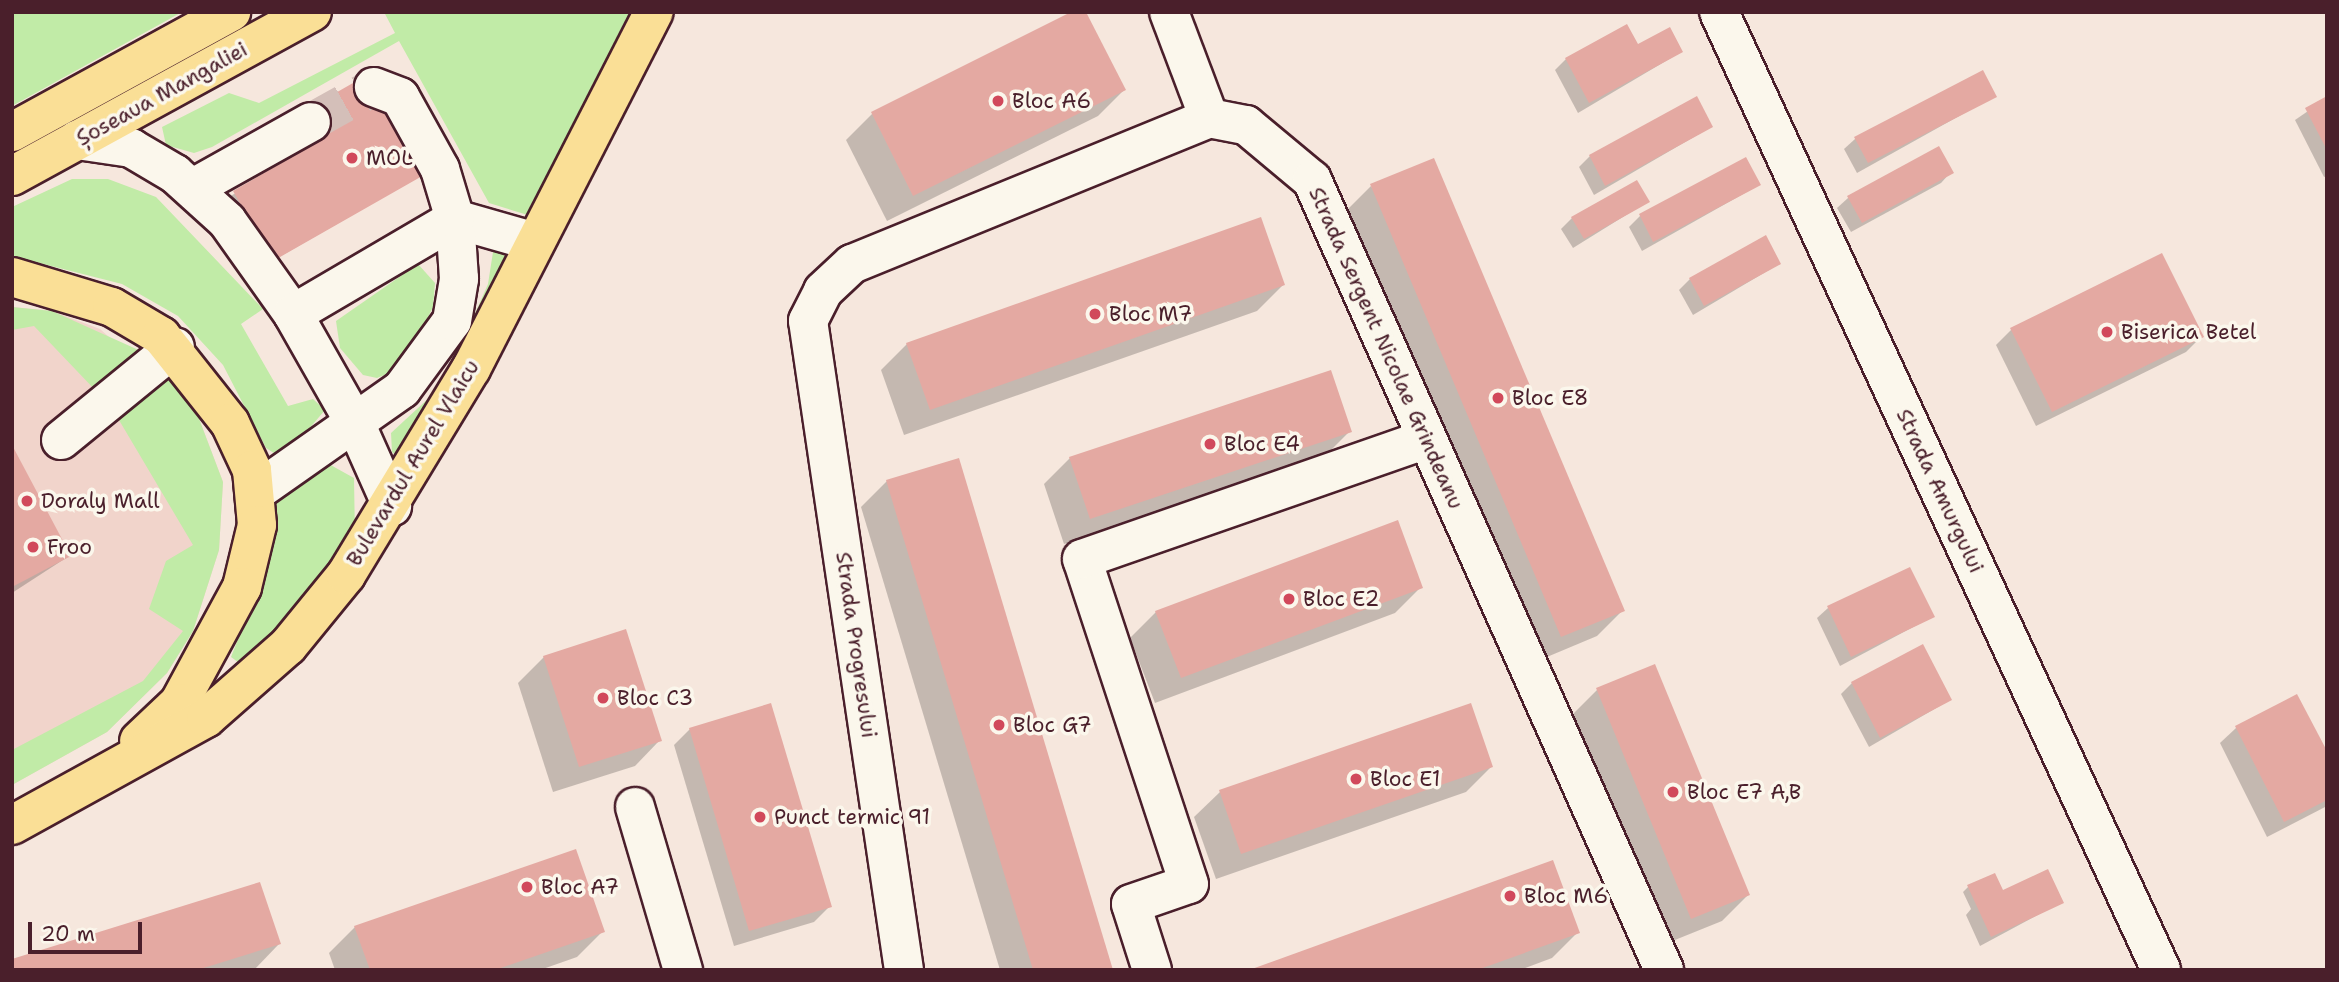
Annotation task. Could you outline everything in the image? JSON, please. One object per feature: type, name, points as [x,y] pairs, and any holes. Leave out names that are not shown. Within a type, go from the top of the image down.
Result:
[{"type":"main road","name":"Șoseaua Mangaliei","points":[[12,132],[230,12]]},
{"type":"main road","name":"Șoseaua Mangaliei","points":[[12,176],[312,12]]},
{"type":"main road","name":"Bulevardul Aurel Vlaicu","points":[[12,825],[90,788],[206,718],[288,646],[392,506],[471,369],[532,241],[654,12]]},
{"type":"main road","points":[[12,277],[111,307],[175,347],[230,423],[257,491],[257,525],[242,587],[214,649],[179,703],[90,788]]},
{"type":"street","points":[[1169,12],[1209,118]]},
{"type":"street","name":"Strada Amurgului","points":[[1719,12],[2161,970]]},
{"type":"street","points":[[257,491],[356,425],[402,388],[453,321],[459,279],[455,219],[440,169],[400,97],[374,87]]},
{"type":"street","name":"Strada Progresului","points":[[904,970],[808,321],[823,291],[852,264],[1209,118]]},
{"type":"street","name":"Strada Sergent Nicolae Grindeanu","points":[[1209,118],[1246,125],[1312,180],[1427,439],[1653,967]]},
{"type":"street","points":[[193,188],[311,122]]},
{"type":"street","points":[[77,140],[131,148],[193,188],[227,222],[293,314],[356,425],[392,506]]},
{"type":"street","points":[[293,314],[455,219],[532,241]]},
{"type":"street","points":[[61,440],[175,347]]},
{"type":"street","points":[[1152,970],[1131,904],[1189,884],[1082,559],[1427,439]]},
{"type":"street","points":[[635,807],[683,970]]},
{"type":"shaded area","points":[[12,307],[52,311],[100,329],[198,416],[223,482],[219,550],[193,631],[167,673],[107,732],[12,785]]},
{"type":"green space","points":[[12,12],[182,12],[12,106]]},
{"type":"green space","points":[[384,12],[633,12],[531,216],[489,203],[399,41],[212,147],[194,153],[166,145],[162,127],[229,93],[259,103],[395,33]]},
{"type":"green space","points":[[72,179],[108,179],[156,197],[263,309],[241,324],[288,406],[313,399],[325,410],[297,443],[277,455],[266,448],[223,365],[178,316],[122,284],[12,256],[12,207]]},
{"type":"green space","points":[[501,249],[509,264],[466,359],[400,459],[392,452],[391,433],[444,384],[488,284],[493,252]]},
{"type":"green space","points":[[418,264],[435,283],[433,307],[412,350],[394,371],[377,378],[363,375],[340,348],[336,321]]},
{"type":"green space","points":[[12,307],[52,311],[143,352],[97,392],[34,326],[12,330]]},
{"type":"green space","points":[[165,372],[198,416],[223,482],[219,550],[193,631],[167,673],[107,732],[12,785],[12,750],[143,681],[183,631],[149,609],[166,561],[193,545],[116,415]]},
{"type":"green space","points":[[327,463],[354,478],[355,537],[246,668],[231,657],[255,596],[272,504]]},
{"type":"building","name":"Bloc A6","points":[[1071,12],[1086,12],[1126,90],[913,196],[871,112]]},
{"type":"building","points":[[1627,24],[1638,44],[1670,27],[1683,52],[1589,103],[1565,58]]},
{"type":"building","points":[[1983,70],[1997,97],[1868,163],[1854,137]]},
{"type":"building","name":"MOL","points":[[367,75],[424,175],[273,261],[233,191],[321,140],[304,111]]},
{"type":"building","points":[[1697,96],[1713,127],[1605,186],[1589,155]]},
{"type":"building","points":[[2327,96],[2327,150],[2305,108]]},
{"type":"building","points":[[1939,146],[1954,173],[1862,223],[1847,196]]},
{"type":"building","points":[[1746,157],[1761,185],[1653,242],[1639,214]]},
{"type":"building","name":"Bloc E8","points":[[1434,158],[1625,611],[1561,637],[1370,184]]},
{"type":"building","points":[[1637,180],[1650,202],[1584,239],[1571,217]]},
{"type":"building","name":"Bloc M7","points":[[1261,217],[1285,285],[930,410],[906,343]]},
{"type":"building","points":[[1766,235],[1781,264],[1704,306],[1689,278]]},
{"type":"building","name":"Biserica Betel","points":[[2162,253],[2204,337],[2052,412],[2010,328]]},
{"type":"building","name":"Bloc E4","points":[[1331,370],[1352,432],[1090,519],[1069,457]]},
{"type":"building","name":"Doraly Mall","points":[[12,445],[71,556],[12,587]]},
{"type":"building","name":"Bloc G7","points":[[959,458],[1113,970],[1033,970],[886,480]]},
{"type":"building","name":"Bloc E2","points":[[1398,520],[1423,588],[1181,678],[1155,611]]},
{"type":"building","points":[[1910,567],[1935,617],[1851,657],[1827,606]]},
{"type":"building","name":"Bloc C3","points":[[626,629],[662,741],[579,767],[543,656]]},
{"type":"building","points":[[1923,644],[1952,700],[1880,738],[1851,682]]},
{"type":"building","name":"Bloc E7 A,B","points":[[1655,664],[1750,895],[1691,919],[1596,688]]},
{"type":"building","points":[[2297,694],[2327,751],[2327,800],[2284,822],[2235,726]]},
{"type":"building","name":"Punct termic 91","points":[[771,703],[832,907],[749,931],[689,728]]},
{"type":"building","name":"Bloc E1","points":[[1471,703],[1493,767],[1241,854],[1219,790]]},
{"type":"building","name":"Bloc A7","points":[[576,849],[605,932],[495,970],[370,970],[354,926]]},
{"type":"building","name":"Bloc M6","points":[[1553,860],[1580,933],[1477,970],[1249,970]]},
{"type":"building","points":[[2048,869],[2064,903],[1991,937],[1967,885],[1995,873],[2003,890]]},
{"type":"building","points":[[260,882],[281,944],[197,970],[12,970],[12,959]]},
{"type":"tunnel","points":[[311,122],[374,87]]},
{"type":"place","name":"Bloc A6","points":[[998,101]]},
{"type":"place","name":"MOL","points":[[352,158]]},
{"type":"place","name":"Bloc M7","points":[[1095,314]]},
{"type":"place","name":"Biserica Betel","points":[[2107,332]]},
{"type":"place","name":"Bloc E8","points":[[1498,398]]},
{"type":"place","name":"Bloc E4","points":[[1210,444]]},
{"type":"place","name":"Doraly Mall","points":[[27,501]]},
{"type":"place","name":"Froo","points":[[33,547]]},
{"type":"place","name":"Bloc E2","points":[[1289,599]]},
{"type":"place","name":"Bloc C3","points":[[603,698]]},
{"type":"place","name":"Bloc G7","points":[[999,725]]},
{"type":"place","name":"Bloc E1","points":[[1356,779]]},
{"type":"place","name":"Bloc E7 A,B","points":[[1673,792]]},
{"type":"place","name":"Punct termic 91","points":[[760,817]]},
{"type":"place","name":"Bloc A7","points":[[527,887]]},
{"type":"place","name":"Bloc M6","points":[[1510,896]]}]
